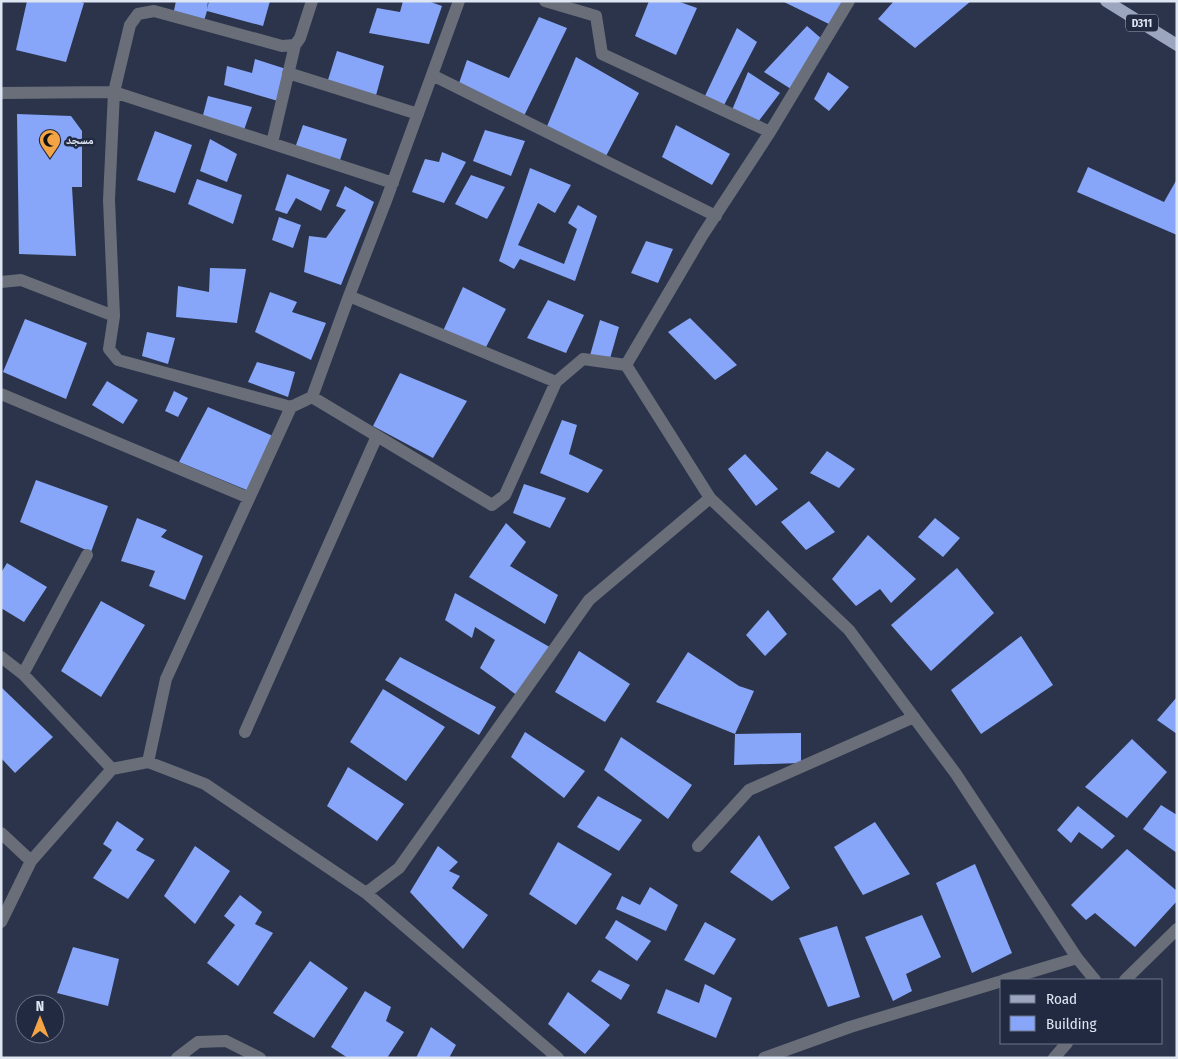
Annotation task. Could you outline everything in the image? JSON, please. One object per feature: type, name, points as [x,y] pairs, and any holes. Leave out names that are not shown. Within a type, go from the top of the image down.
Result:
[{"type":"main road","name":"D311","points":[[1106,1],[1177,45]]},
{"type":"street","points":[[272,143],[295,45],[300,38],[312,1]]},
{"type":"street","points":[[148,762],[166,679],[291,407],[312,397],[459,1]]},
{"type":"street","points":[[545,1],[596,16],[602,54],[770,132]]},
{"type":"street","points":[[626,365],[702,236],[770,132],[848,1]]},
{"type":"street","points":[[291,407],[118,360],[109,349],[114,316],[109,200],[114,92],[130,25],[138,14],[154,11],[282,46],[295,45]]},
{"type":"street","points":[[288,73],[418,114]]},
{"type":"street","points":[[432,75],[716,216]]},
{"type":"street","points":[[1,93],[114,92],[393,182]]},
{"type":"street","points":[[1,282],[21,280],[114,316]]},
{"type":"street","points":[[349,296],[556,382]]},
{"type":"street","points":[[312,397],[492,504],[505,495],[556,382],[583,359],[626,365],[710,498],[849,630],[956,774],[1077,958],[1093,979]]},
{"type":"street","points":[[1,394],[250,498]]},
{"type":"street","points":[[245,732],[377,436]]},
{"type":"street","points":[[366,894],[399,868],[589,600],[710,498]]},
{"type":"street","points":[[23,674],[87,555]]},
{"type":"street","points":[[1,657],[23,674],[112,769]]},
{"type":"street","points":[[698,846],[749,790],[914,718]]},
{"type":"street","points":[[1,922],[31,860],[112,769],[148,762],[205,784],[366,894],[558,1058]]},
{"type":"street","points":[[1,833],[31,860]]},
{"type":"street","points":[[1126,979],[1177,929]]},
{"type":"street","points":[[1009,979],[1077,958]]},
{"type":"street","points":[[764,1058],[850,1027],[1000,982]]},
{"type":"street","points":[[177,1058],[198,1042],[226,1041],[260,1058]]},
{"type":"street","points":[[1054,1058],[1067,1044]]},
{"type":"building","points":[[27,1],[78,1],[84,3],[66,62],[16,50]]},
{"type":"building","points":[[176,1],[208,1],[207,9],[209,1],[270,1],[263,26],[207,11],[203,24],[173,15]]},
{"type":"building","points":[[403,1],[428,1],[442,6],[429,44],[369,33],[377,8],[400,12]]},
{"type":"building","points":[[649,1],[677,1],[697,8],[676,55],[635,36]]},
{"type":"building","points":[[782,1],[847,1],[831,25]]},
{"type":"building","points":[[894,1],[971,1],[915,48],[878,19]]},
{"type":"building","points":[[539,17],[567,28],[523,118],[458,86],[467,60],[509,78]]},
{"type":"building","points":[[807,26],[823,40],[791,89],[764,72]]},
{"type":"building","points":[[737,28],[757,42],[723,107],[704,98]]},
{"type":"building","points":[[337,51],[384,66],[375,99],[327,83]]},
{"type":"building","points":[[576,57],[639,93],[605,158],[545,131]]},
{"type":"building","points":[[255,59],[286,69],[278,101],[224,85],[227,66],[252,73]]},
{"type":"building","points":[[748,72],[780,93],[758,122],[732,110]]},
{"type":"building","points":[[828,72],[849,87],[829,111],[814,99]]},
{"type":"building","points":[[208,96],[252,107],[244,130],[202,119]]},
{"type":"building","name":"مسجد","points":[[17,114],[71,116],[82,131],[82,187],[72,187],[76,256],[19,254]]},
{"type":"building","points":[[303,125],[347,139],[339,163],[295,148]]},
{"type":"building","points":[[676,125],[730,154],[712,185],[662,157]]},
{"type":"building","points":[[485,130],[525,141],[511,176],[473,161]]},
{"type":"building","points":[[155,131],[192,145],[175,193],[137,180]]},
{"type":"building","points":[[210,139],[237,154],[227,182],[200,171]]},
{"type":"building","points":[[442,152],[466,162],[444,203],[412,192],[425,159],[439,162]]},
{"type":"building","points":[[1088,167],[1164,202],[1177,179],[1177,235],[1077,192]]},
{"type":"building","points":[[530,168],[571,185],[555,213],[538,203],[518,245],[564,264],[577,229],[568,223],[578,205],[597,216],[575,281],[520,259],[514,269],[499,261]]},
{"type":"building","points":[[287,174],[330,190],[321,211],[296,198],[287,214],[275,210]]},
{"type":"building","points":[[471,175],[505,187],[487,219],[455,204]]},
{"type":"building","points":[[197,179],[242,195],[233,224],[188,204]]},
{"type":"building","points":[[345,186],[374,202],[341,285],[304,272],[309,236],[326,238],[346,210],[336,206]]},
{"type":"building","points":[[279,217],[301,225],[293,248],[272,240]]},
{"type":"building","points":[[646,241],[673,249],[658,283],[631,273]]},
{"type":"building","points":[[210,268],[246,269],[237,323],[176,317],[178,286],[209,292]]},
{"type":"building","points":[[463,287],[506,309],[485,349],[443,331]]},
{"type":"building","points":[[270,292],[297,302],[292,312],[326,323],[311,360],[255,332]]},
{"type":"building","points":[[548,300],[584,315],[566,353],[527,338]]},
{"type":"building","points":[[690,318],[737,365],[715,380],[668,332]]},
{"type":"building","points":[[25,319],[87,343],[66,399],[3,372]]},
{"type":"building","points":[[600,320],[619,327],[609,362],[589,359]]},
{"type":"building","points":[[147,332],[175,338],[168,364],[142,356]]},
{"type":"building","points":[[257,362],[295,372],[288,397],[248,382]]},
{"type":"building","points":[[400,373],[467,401],[433,458],[373,426]]},
{"type":"building","points":[[107,381],[138,400],[123,424],[92,405]]},
{"type":"building","points":[[174,391],[188,398],[178,417],[165,411]]},
{"type":"building","points":[[208,407],[275,437],[249,491],[179,462]]},
{"type":"building","points":[[562,420],[577,425],[569,454],[603,470],[588,493],[540,473]]},
{"type":"building","points":[[827,451],[855,469],[839,488],[810,473]]},
{"type":"building","points":[[745,454],[778,489],[756,506],[728,469]]},
{"type":"building","points":[[36,480],[108,506],[91,552],[20,522]]},
{"type":"building","points":[[524,484],[566,498],[550,528],[513,513]]},
{"type":"building","points":[[809,501],[835,532],[806,550],[781,522]]},
{"type":"building","points":[[137,518],[167,530],[161,537],[203,556],[185,600],[149,586],[155,571],[121,561]]},
{"type":"building","points":[[935,518],[960,538],[943,557],[918,537]]},
{"type":"building","points":[[506,523],[526,542],[510,566],[558,595],[545,624],[469,577]]},
{"type":"building","points":[[868,535],[916,579],[891,603],[880,589],[856,606],[832,579]]},
{"type":"building","points":[[7,563],[47,587],[24,622],[1,608],[1,573]]},
{"type":"building","points":[[957,568],[994,613],[931,671],[891,625]]},
{"type":"building","points":[[455,593],[553,649],[518,696],[480,668],[495,640],[475,627],[472,638],[445,620]]},
{"type":"building","points":[[101,601],[145,625],[101,697],[61,671]]},
{"type":"building","points":[[768,610],[787,634],[765,656],[746,635]]},
{"type":"building","points":[[1021,636],[1053,685],[981,734],[951,690]]},
{"type":"building","points":[[579,651],[630,684],[605,722],[555,692]]},
{"type":"building","points":[[688,652],[739,686],[754,691],[735,734],[656,702]]},
{"type":"building","points":[[400,657],[496,707],[479,735],[385,680]]},
{"type":"building","points":[[1,687],[53,737],[15,773],[1,758]]},
{"type":"building","points":[[383,689],[445,727],[406,781],[350,742]]},
{"type":"building","points":[[1177,697],[1177,734],[1157,720]]},
{"type":"building","points":[[525,732],[585,771],[564,798],[511,757]]},
{"type":"building","points":[[801,733],[801,763],[734,765],[735,734]]},
{"type":"building","points":[[621,737],[692,785],[668,819],[604,770]]},
{"type":"building","points":[[1132,739],[1167,772],[1127,818],[1085,787]]},
{"type":"building","points":[[348,767],[404,804],[377,841],[327,806]]},
{"type":"building","points":[[598,796],[642,820],[619,851],[577,827]]},
{"type":"building","points":[[1161,805],[1177,815],[1177,853],[1143,829]]},
{"type":"building","points":[[1078,806],[1115,836],[1102,849],[1079,832],[1071,843],[1057,830]]},
{"type":"building","points":[[117,821],[144,839],[136,850],[155,860],[128,899],[93,878],[112,850],[103,844]]},
{"type":"building","points":[[875,822],[910,874],[863,895],[834,847]]},
{"type":"building","points":[[759,835],[790,888],[772,901],[730,872]]},
{"type":"building","points":[[558,842],[612,874],[576,925],[529,894]]},
{"type":"building","points":[[195,846],[230,871],[195,924],[164,896]]},
{"type":"building","points":[[438,846],[458,862],[449,871],[460,876],[452,888],[488,915],[463,949],[410,892]]},
{"type":"building","points":[[1127,849],[1177,891],[1177,901],[1135,947],[1095,913],[1086,920],[1071,905]]},
{"type":"building","points":[[975,864],[1012,953],[972,973],[936,883]]},
{"type":"building","points":[[650,887],[678,905],[666,931],[616,909],[622,896],[640,905]]},
{"type":"building","points":[[240,895],[262,912],[255,924],[273,933],[238,986],[207,963],[235,925],[224,916]]},
{"type":"building","points":[[922,915],[941,957],[906,974],[912,991],[893,1001],[865,937]]},
{"type":"building","points":[[616,920],[651,941],[637,961],[605,938]]},
{"type":"building","points":[[705,922],[736,939],[714,975],[684,960]]},
{"type":"building","points":[[837,926],[860,997],[828,1007],[799,938]]},
{"type":"building","points":[[73,947],[119,959],[108,1006],[57,993]]},
{"type":"building","points":[[310,961],[348,988],[314,1038],[273,1013]]},
{"type":"building","points":[[599,970],[630,985],[621,1000],[591,981]]},
{"type":"building","points":[[705,984],[732,998],[716,1038],[657,1013],[666,989],[699,1003]]},
{"type":"building","points":[[365,991],[391,1007],[386,1021],[404,1032],[387,1058],[348,1058],[331,1047]]},
{"type":"building","points":[[568,992],[610,1025],[585,1054],[548,1024]]},
{"type":"building","points":[[431,1027],[456,1045],[449,1058],[416,1058]]},
{"type":"place","name":"مسجد","points":[[50,159]]}]
